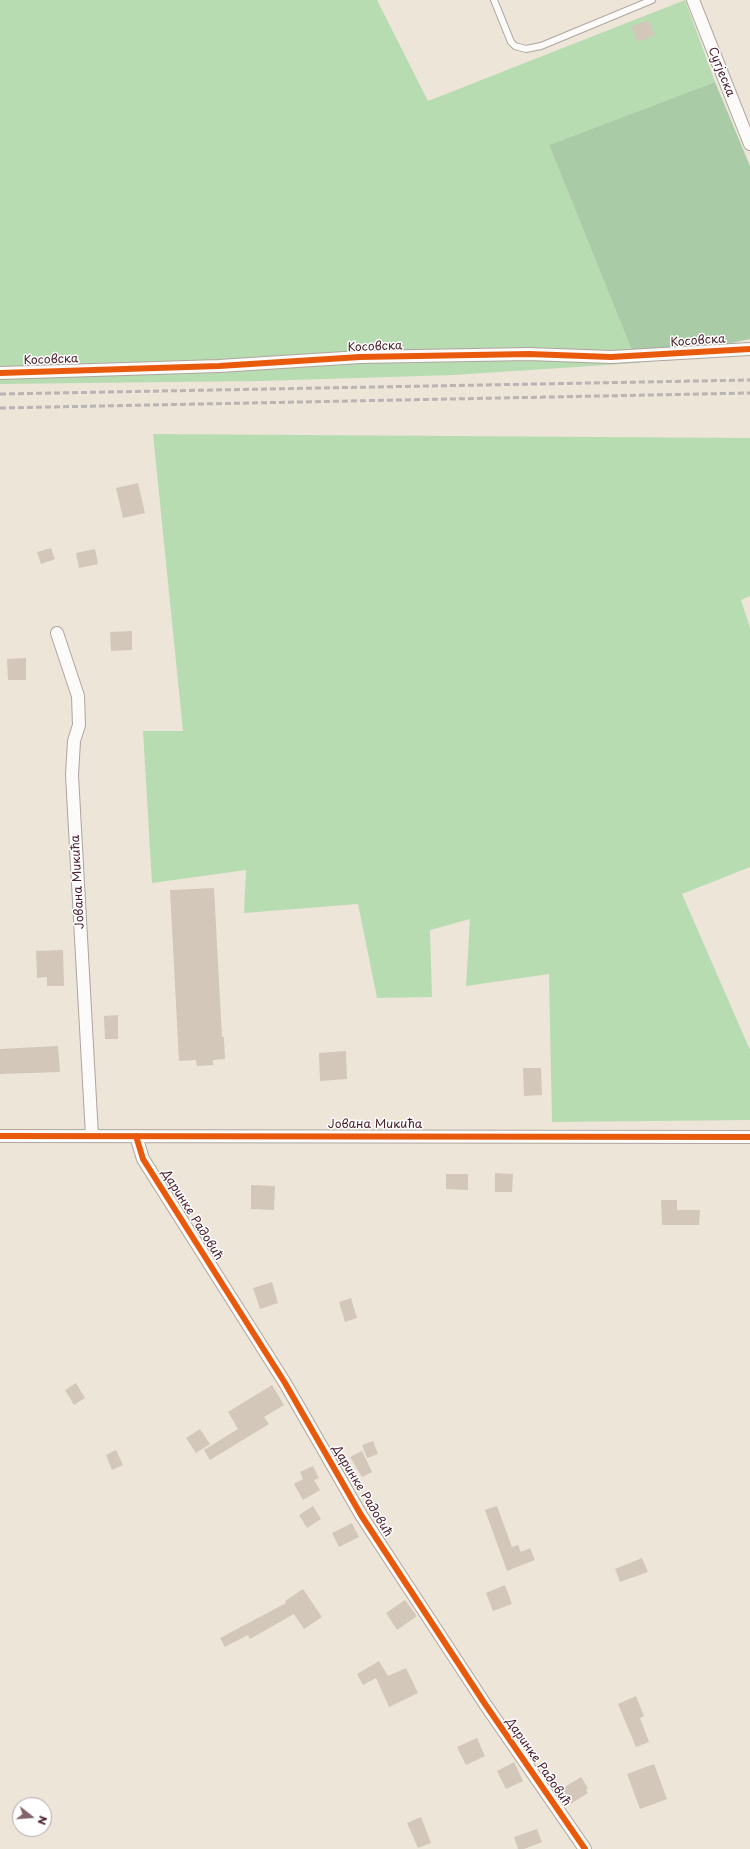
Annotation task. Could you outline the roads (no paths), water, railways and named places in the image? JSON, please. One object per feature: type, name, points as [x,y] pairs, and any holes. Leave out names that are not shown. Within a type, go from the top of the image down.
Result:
[{"type":"street","name":"Сутјеска","points":[[693,0],[750,144]]},
{"type":"street","name":"Косовска","points":[[0,373],[219,366],[367,357],[529,354],[611,357],[750,349]]},
{"type":"street","name":"Јована Микића","points":[[57,634],[78,696],[79,725],[74,741],[72,775],[92,1136]]},
{"type":"street","name":"Јована Микића","points":[[0,1136],[750,1137]]},
{"type":"street","name":"Даринке Радовић","points":[[136,1136],[143,1159],[285,1383],[361,1515],[485,1704],[585,1849]]},
{"type":"lane","points":[[494,0],[511,42],[515,46],[526,49],[541,46],[652,0]]},
{"type":"railway","points":[[0,394],[750,380]]},
{"type":"railway","points":[[0,408],[750,393]]}]
